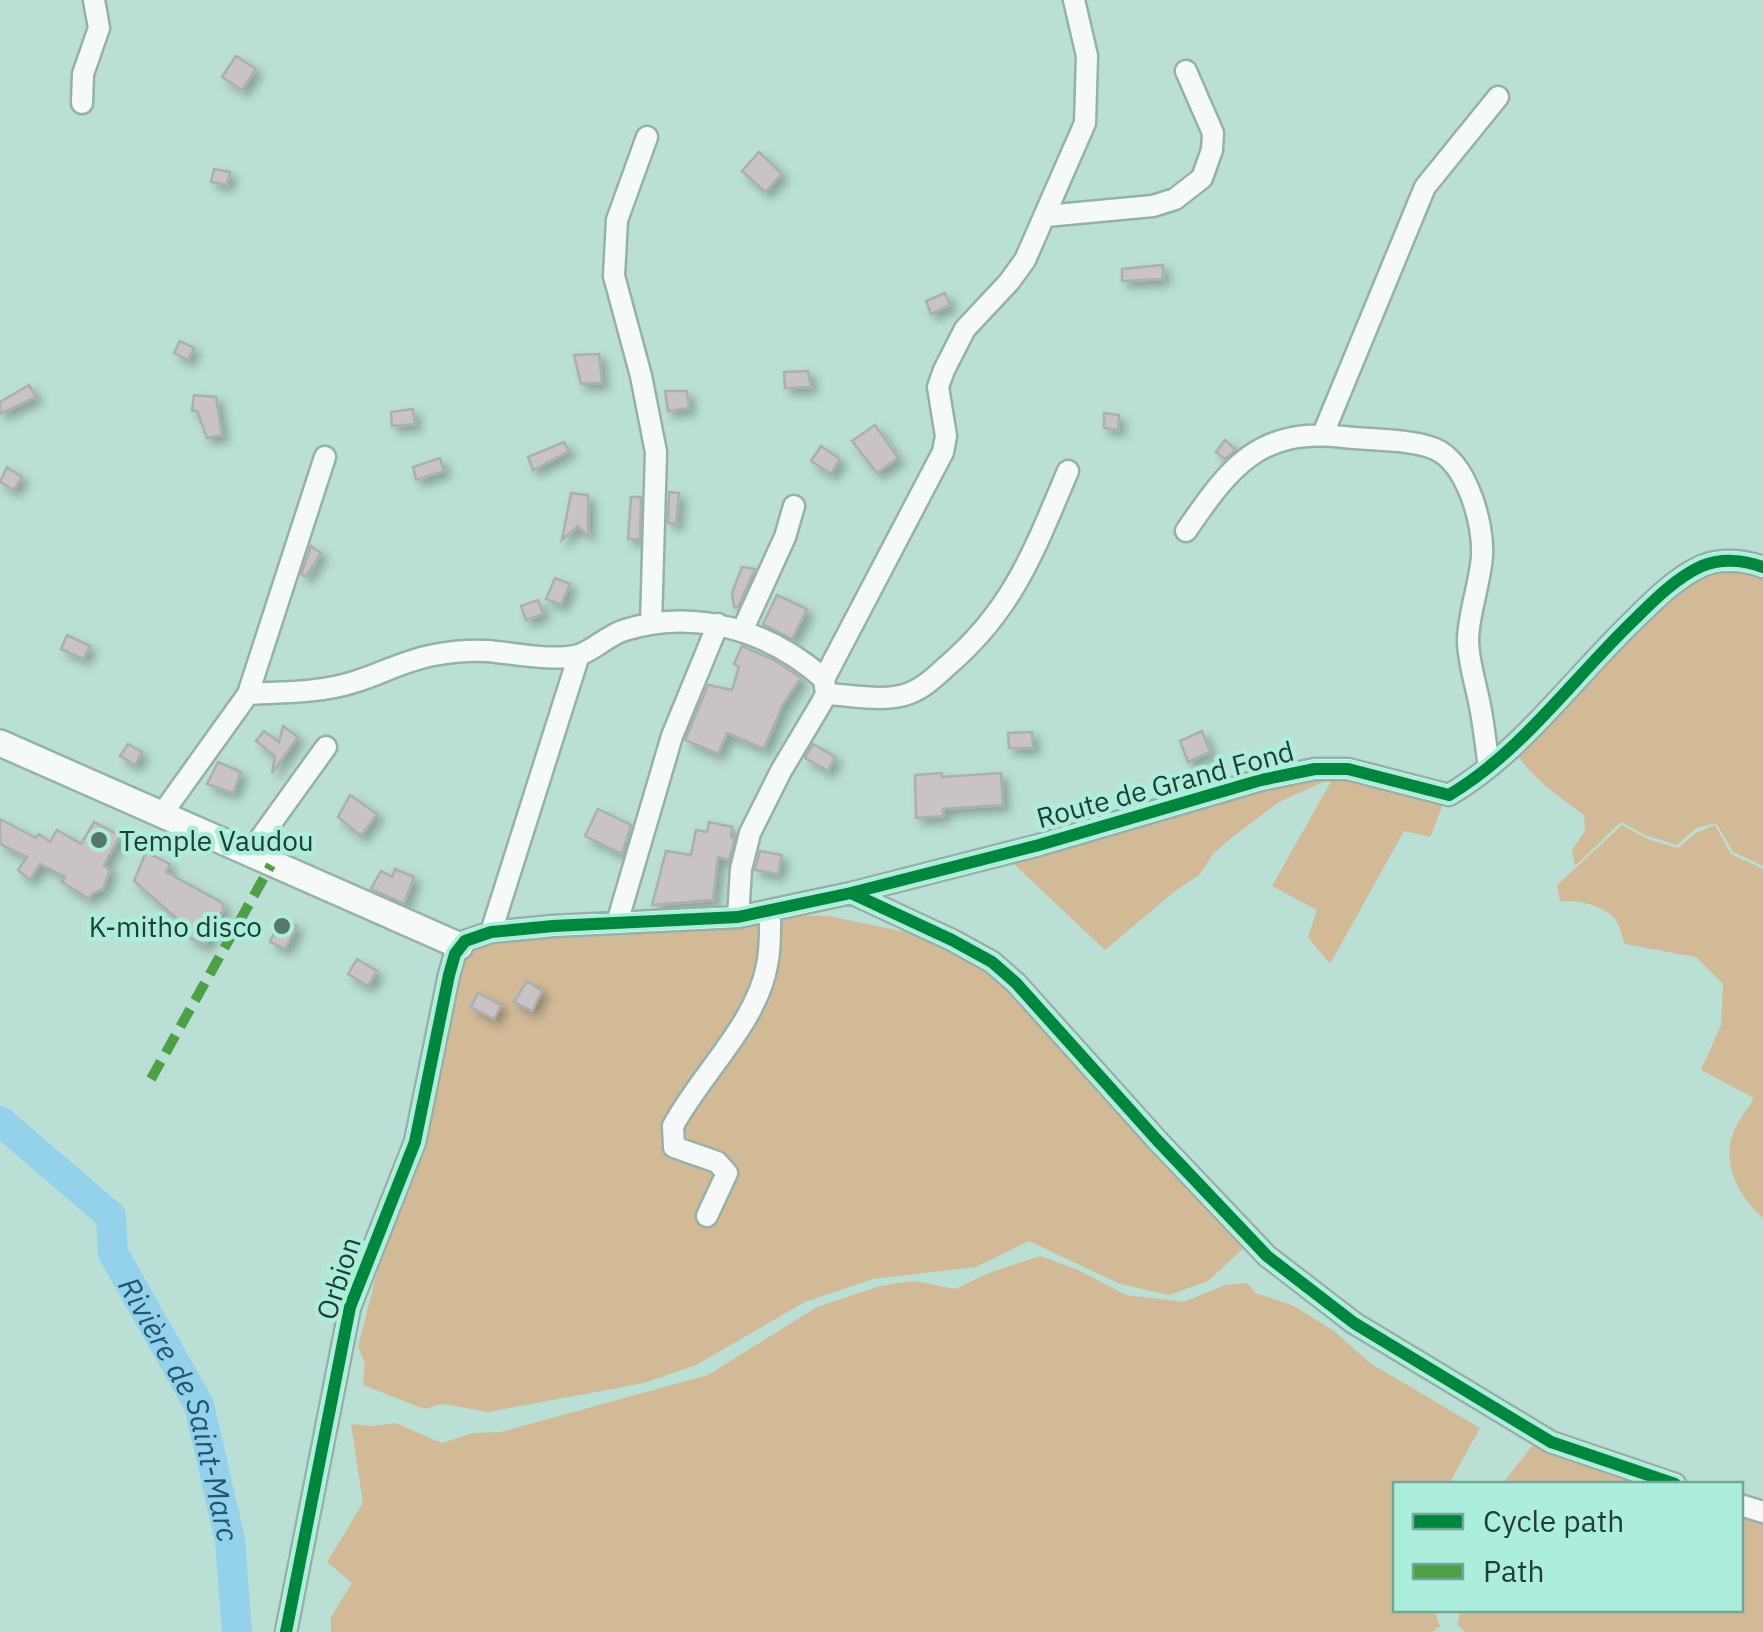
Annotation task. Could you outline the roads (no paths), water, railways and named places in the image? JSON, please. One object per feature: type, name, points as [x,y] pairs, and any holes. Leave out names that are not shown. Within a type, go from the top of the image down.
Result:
[{"type":"street","points":[[82,103],[83,74],[98,28],[94,0]]},
{"type":"street","points":[[738,918],[741,869],[750,833],[943,452],[946,436],[938,387],[944,370],[965,330],[1025,260],[1085,124],[1087,56],[1074,0]]},
{"type":"street","points":[[1046,216],[1153,206],[1175,199],[1202,178],[1212,150],[1213,133],[1186,71]]},
{"type":"street","points":[[1323,434],[1425,187],[1498,97]]},
{"type":"street","points":[[647,138],[617,220],[614,276],[641,376],[656,452],[651,624]]},
{"type":"street","points":[[1186,531],[1220,482],[1259,449],[1290,436],[1323,434],[1434,448],[1448,458],[1479,514],[1482,555],[1468,653],[1489,767]]},
{"type":"street","points":[[162,814],[248,694],[325,457]]},
{"type":"street","points":[[248,694],[308,692],[355,682],[391,666],[434,655],[482,650],[532,656],[580,655],[603,638],[651,624],[718,624],[766,639],[825,686],[892,697],[908,694],[924,686],[956,658],[1000,611],[1022,578],[1068,472]]},
{"type":"street","points":[[743,629],[785,537],[794,506]]},
{"type":"street","name":"Route de Grand Fond","points":[[491,932],[738,918],[934,874],[1261,780],[1315,769],[1348,769],[1449,795],[1489,767],[1659,596],[1702,566],[1729,560],[1763,567]]},
{"type":"street","points":[[617,923],[672,736],[718,624]]},
{"type":"street","points":[[0,743],[460,946],[491,932],[580,655]]},
{"type":"street","points":[[249,854],[326,747]]},
{"type":"street","points":[[851,893],[992,962],[1266,1256],[1354,1323],[1552,1442],[1669,1482]]},
{"type":"street","points":[[707,1216],[727,1172],[717,1162],[674,1147],[673,1126],[762,987],[770,910]]},
{"type":"street","name":"Orbion","points":[[286,1632],[350,1307],[415,1142],[448,975],[460,946]]},
{"type":"waterway","name":"Rivière de Saint-Marc","points":[[0,1121],[111,1216],[113,1253],[199,1405],[230,1540],[237,1632]]},
{"type":"place","name":"Temple Vaudou","points":[[99,840]]},
{"type":"place","name":"K-mitho disco","points":[[282,926]]}]
